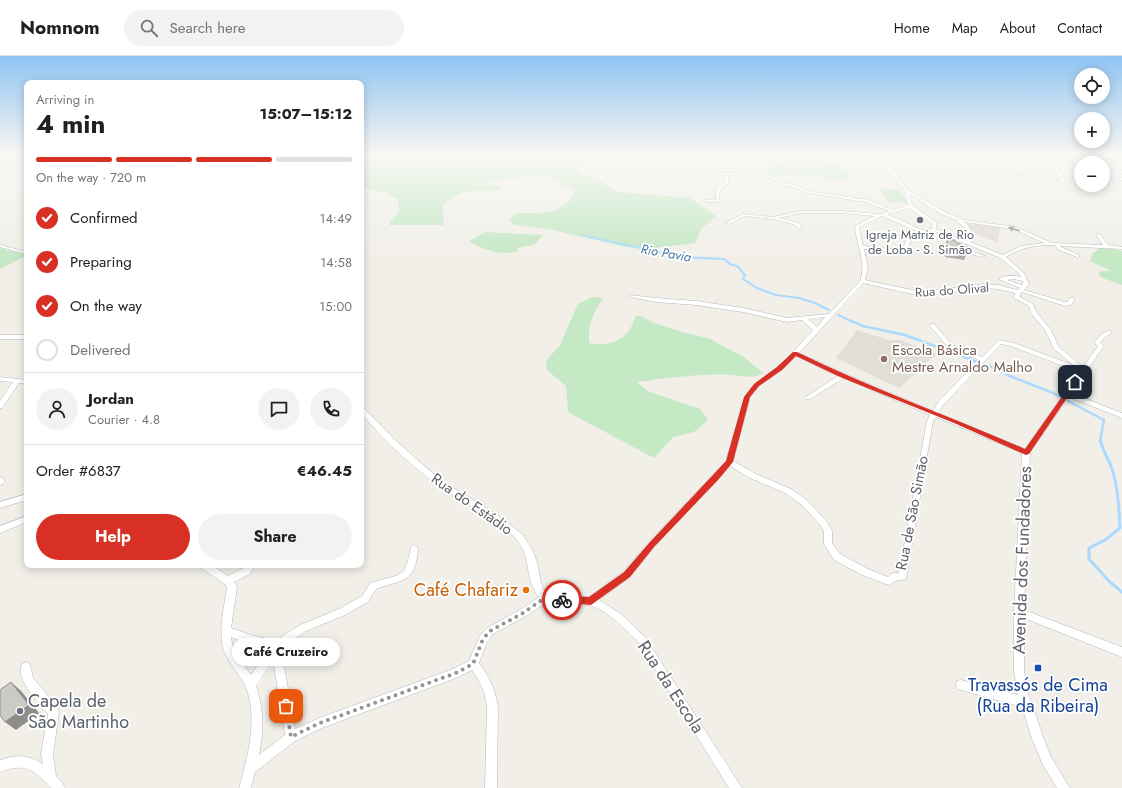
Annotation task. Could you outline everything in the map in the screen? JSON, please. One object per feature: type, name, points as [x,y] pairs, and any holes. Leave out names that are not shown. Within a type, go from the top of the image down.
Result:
[{"type":"street","points":[[706,201],[718,201],[718,188]]},
{"type":"street","points":[[799,188],[808,192],[867,201],[892,211]]},
{"type":"street","points":[[907,190],[914,196],[949,217],[1014,228],[1050,244]]},
{"type":"street","points":[[907,190],[910,201],[934,223],[934,230]]},
{"type":"street","points":[[250,769],[291,737],[320,723],[456,673],[473,664],[483,639],[490,631],[523,613],[546,597],[591,601],[627,574],[651,545],[729,462],[747,397],[757,385],[780,368],[795,353],[862,281],[865,273],[862,247],[857,236],[857,226],[881,214],[892,211],[910,201],[914,196]]},
{"type":"street","points":[[773,218],[801,212],[881,214],[921,230],[934,230],[1003,257],[1007,262],[1022,273],[1025,280],[1026,284],[1020,291],[1020,300],[1030,305],[1034,313],[1048,330],[1056,348],[1083,371]]},
{"type":"street","points":[[726,223],[743,215],[773,218],[797,224],[800,228]]},
{"type":"street","points":[[926,216],[934,216]]},
{"type":"street","points":[[941,217],[949,217]]},
{"type":"street","points":[[955,219],[965,225],[972,236],[967,242]]},
{"type":"street","points":[[862,247],[904,252],[911,235]]},
{"type":"street","points":[[1098,235],[1106,246]]},
{"type":"street","points":[[943,246],[953,244],[959,239]]},
{"type":"street","points":[[953,244],[956,248],[983,256]]},
{"type":"street","points":[[1003,257],[1026,246],[1050,244],[1088,244],[1122,248]]},
{"type":"street","points":[[1056,244],[1061,249],[1077,256]]},
{"type":"street","points":[[0,246],[24,252]]},
{"type":"street","points":[[1025,280],[1014,277],[1001,279],[1020,291],[1065,304],[1069,304],[1072,299]]},
{"type":"street","name":"Rua do Olival","points":[[862,281],[921,294],[984,286],[1020,291]]},
{"type":"street","points":[[632,296],[743,310],[786,320],[804,319],[832,314]]},
{"type":"street","points":[[804,319],[817,330]]},
{"type":"street","points":[[932,325],[950,346],[983,359]]},
{"type":"street","name":"Avenida dos Fundadores","points":[[1064,788],[1048,761],[1025,702],[1018,660],[1026,452],[1101,346],[1097,343],[1098,340],[1108,332]]},
{"type":"street","points":[[0,337],[24,337]]},
{"type":"street","name":"Rua de São Simão","points":[[729,462],[753,476],[788,491],[805,503],[824,524],[828,531],[828,544],[837,557],[865,572],[889,581],[893,577],[902,576],[930,421],[940,404],[1000,342],[1005,342],[1083,371]]},
{"type":"street","points":[[795,353],[842,376],[1026,452]]},
{"type":"street","points":[[808,398],[842,376]]},
{"type":"street","points":[[0,379],[24,382]]},
{"type":"street","points":[[0,406],[16,382]]},
{"type":"street","points":[[1065,397],[1122,416]]},
{"type":"street","name":"Rua do Estádio","points":[[364,412],[385,436],[410,458],[452,491],[485,510],[519,536],[531,557],[537,586],[540,593],[546,597]]},
{"type":"street","points":[[0,505],[24,498]]},
{"type":"street","points":[[0,530],[24,520]]},
{"type":"street","points":[[251,684],[276,646],[303,628],[342,612],[365,599],[373,586],[395,581],[407,574],[412,567],[414,549]]},
{"type":"street","points":[[208,568],[228,581],[232,587],[226,631],[227,647],[230,654],[242,668],[251,684],[256,702],[257,727],[250,769],[245,788]]},
{"type":"street","points":[[228,581],[247,571],[248,568]]},
{"type":"street","name":"Rua da Escola","points":[[591,601],[616,616],[642,640],[736,788]]},
{"type":"street","points":[[1019,612],[1122,652]]},
{"type":"street","points":[[226,631],[251,640],[276,646]]},
{"type":"street","points":[[276,646],[291,737]]},
{"type":"street","points":[[473,664],[487,685],[493,712],[490,774],[491,788]]},
{"type":"street","points":[[26,667],[28,680],[54,712],[47,754],[50,777]]},
{"type":"street","points":[[961,685],[1025,702]]},
{"type":"street","points":[[0,766],[8,763],[26,762],[50,777],[59,788]]},
{"type":"shaded area","points":[[971,223],[1001,227],[997,242],[973,233],[966,225]]},
{"type":"shaded area","name":"Escola Básica Mestre Arnaldo Malho","points":[[857,330],[889,340],[900,340],[936,354],[899,388],[836,358]]},
{"type":"green space","points":[[369,188],[499,188],[496,191],[461,193],[449,200],[442,206],[444,225],[388,225],[399,211],[398,200],[386,193]]},
{"type":"green space","points":[[570,188],[611,188],[618,192],[690,198],[716,216],[701,229],[695,243],[655,248],[626,247],[549,229],[514,225],[509,221],[516,213],[542,213],[557,209],[564,205],[576,191]]},
{"type":"green space","points":[[880,188],[900,190],[908,203],[888,202]]},
{"type":"green space","points":[[485,232],[543,235],[534,245],[516,248],[519,251],[506,253],[493,251],[469,241]]},
{"type":"green space","points":[[1102,247],[1122,251],[1122,285],[1103,278],[1098,274],[1101,271],[1111,271],[1090,261],[1093,253]]},
{"type":"green space","points":[[0,248],[24,254],[24,257],[0,269]]},
{"type":"green space","points":[[593,297],[603,298],[596,309],[590,324],[589,343],[606,344],[617,340],[627,333],[637,315],[657,324],[708,338],[744,357],[763,373],[752,377],[733,375],[685,376],[637,382],[647,391],[700,409],[708,420],[694,432],[673,437],[654,458],[568,412],[566,386],[547,370],[546,361],[560,345],[578,304]]},
{"type":"building","points":[[947,240],[954,240],[957,243],[967,246],[967,253],[949,250]]},
{"type":"building","points":[[11,682],[29,705],[5,722],[0,715],[0,690]]},
{"type":"waterway","name":"Rio Pavia","points":[[581,235],[681,257],[724,259],[730,264],[737,266],[745,275],[743,279],[757,288],[776,295],[799,298],[815,303],[829,310]]},
{"type":"waterway","name":"Rio Pavia","points":[[838,315],[853,322]]},
{"type":"waterway","name":"Rio Pavia","points":[[851,321],[863,326],[905,335],[991,367],[1007,375],[1051,392],[1104,420],[1100,441]]},
{"type":"waterway","name":"Rio Pavia","points":[[1101,440],[1116,483],[1120,528],[1105,540],[1089,548],[1089,559],[1109,581],[1122,592]]},
{"type":"way so far","points":[[286,706],[291,737],[320,723],[456,673],[473,664],[483,639],[490,631],[523,613],[546,597],[562,600]]},
{"type":"place","name":"Igreja Matriz de Rio de Loba - S. Simão","points":[[920,220]]},
{"type":"place","name":"Escola Básica Mestre Arnaldo Malho","points":[[884,359]]},
{"type":"place","name":"Café Chafariz","points":[[526,590]]},
{"type":"place","name":"Travassós de Cima (Rua da Ribeira)","points":[[1038,668]]},
{"type":"place","name":"Café Cruzeiro","points":[[286,706]]},
{"type":"place","name":"Capela de São Martinho","points":[[20,711]]},
{"type":"route","points":[[562,600],[591,601],[627,574],[651,545],[729,462],[747,397],[757,385],[786,363],[795,353],[842,376],[1026,452],[1075,382]]}]
